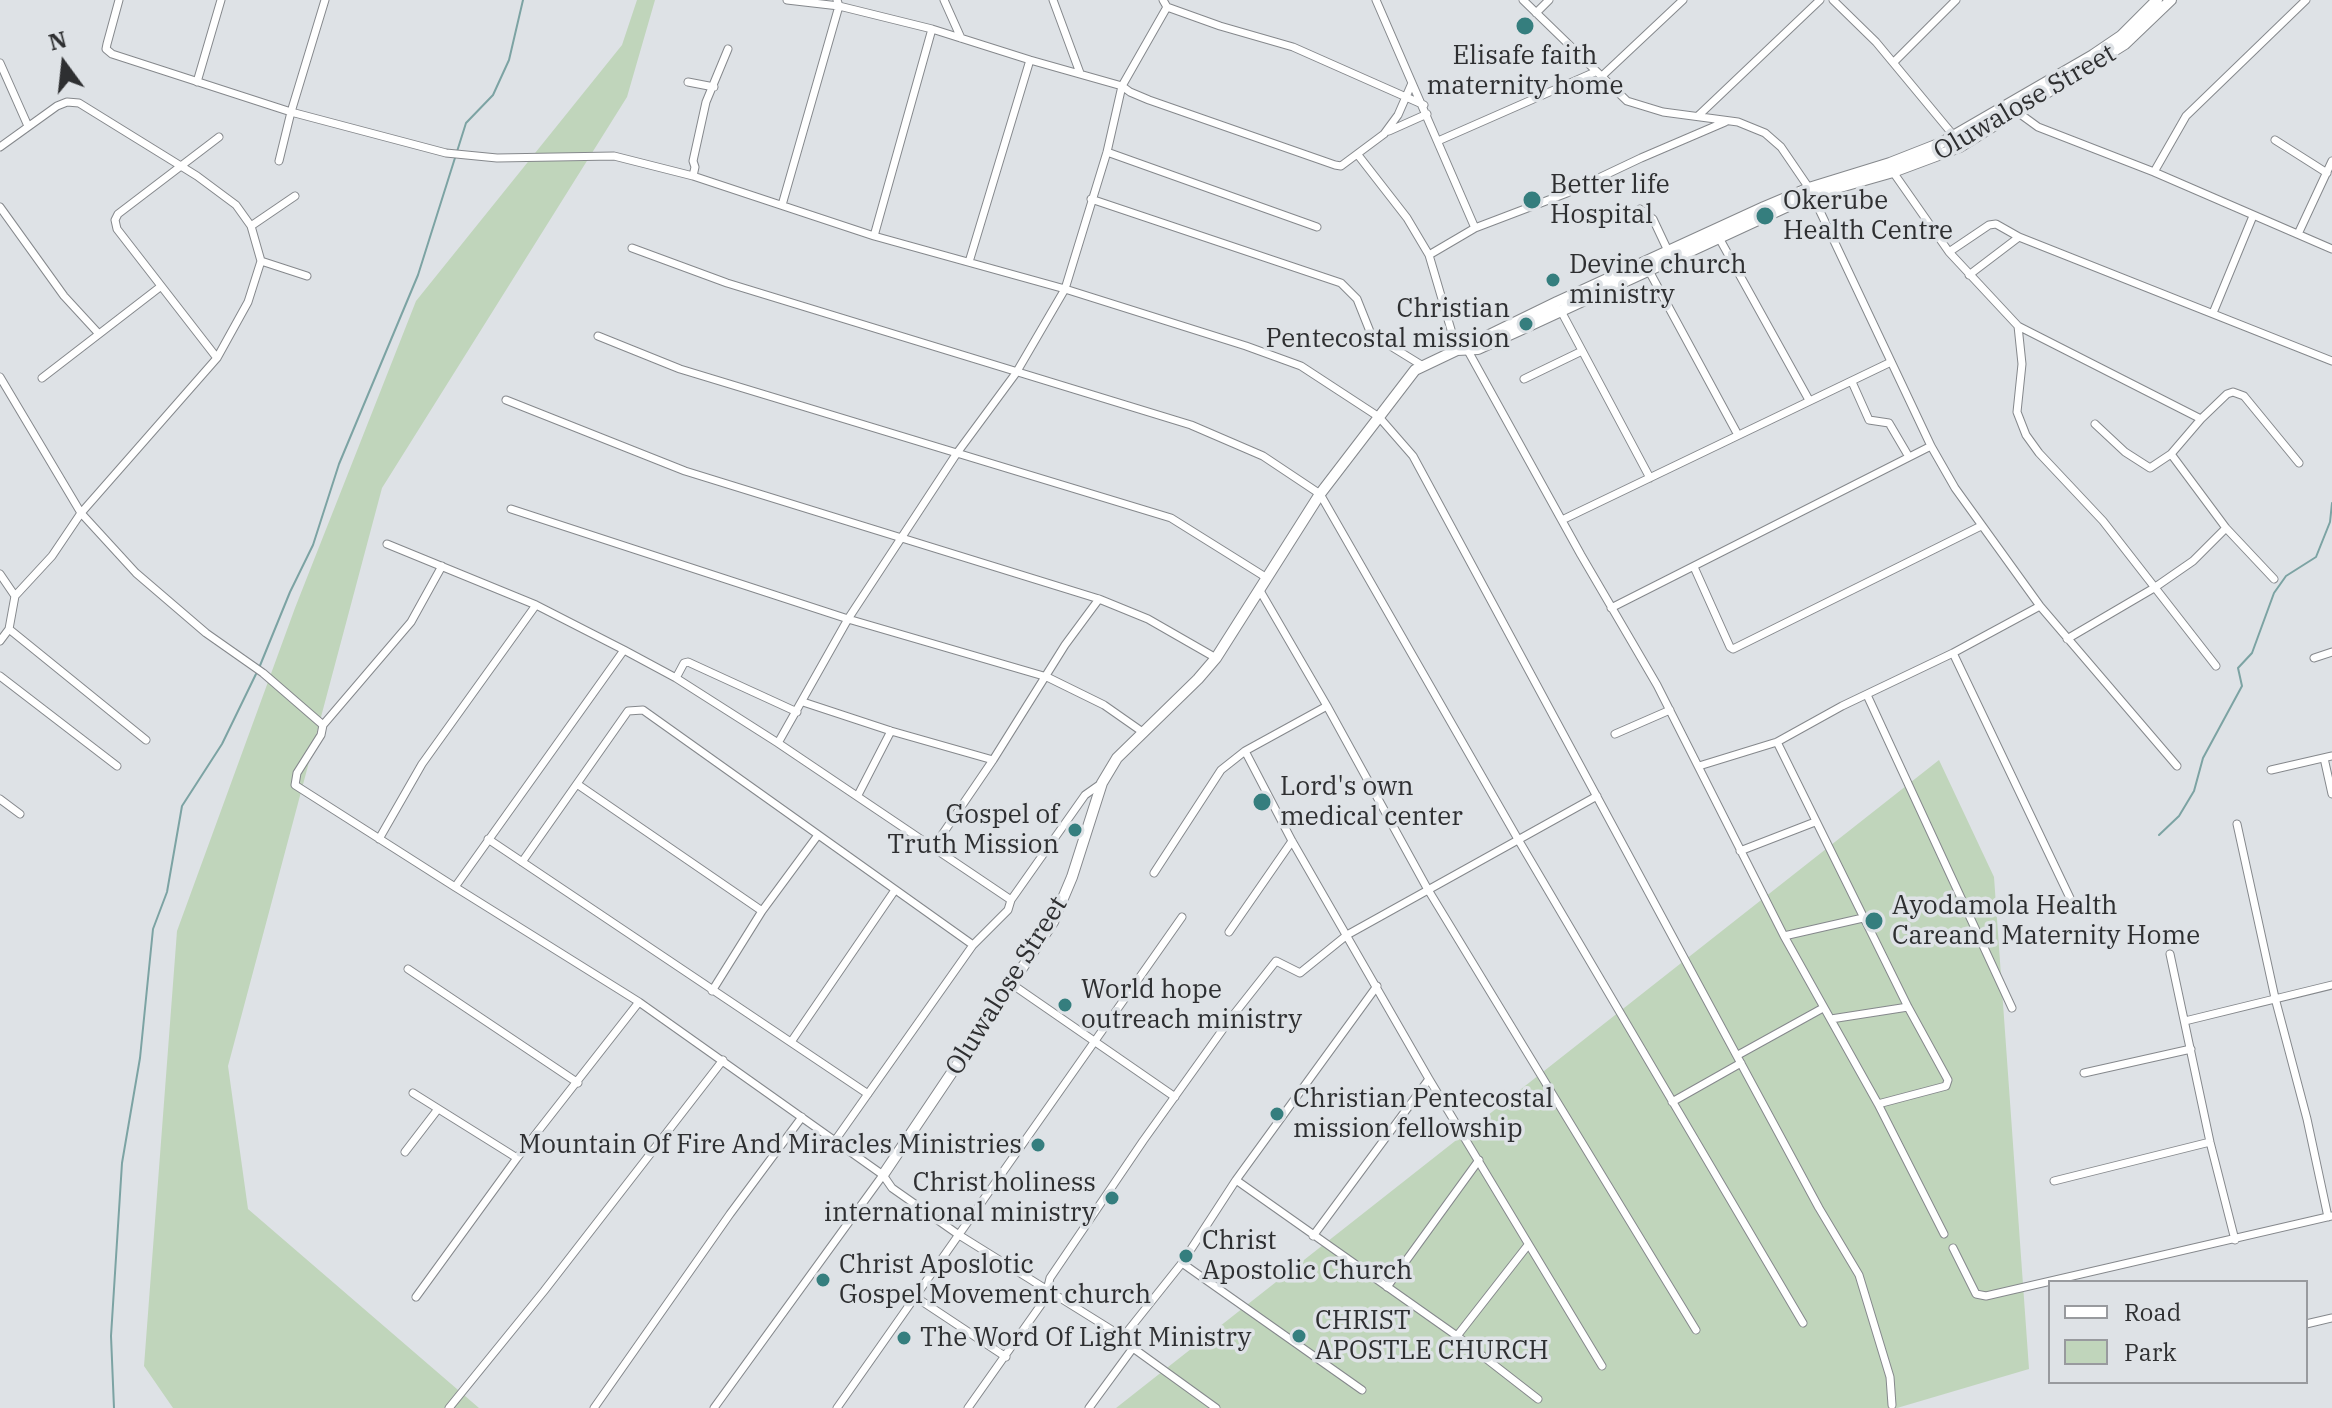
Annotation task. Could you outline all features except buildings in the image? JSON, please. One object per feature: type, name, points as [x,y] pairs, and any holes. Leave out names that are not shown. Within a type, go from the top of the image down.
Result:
[{"type":"street","points":[[119,0],[107,44],[108,52],[197,82],[291,112],[446,153],[497,158],[614,156],[693,176],[874,236],[1189,327],[1301,366],[1379,417],[1413,456],[1819,1208],[1859,1275],[1890,1377],[1892,1405]]},
{"type":"street","points":[[197,82],[221,0]]},
{"type":"street","points":[[279,161],[325,0]]},
{"type":"street","points":[[787,0],[838,3],[1080,73],[1335,165],[1341,166],[1384,134],[1426,110]]},
{"type":"street","points":[[944,0],[961,39]]},
{"type":"street","points":[[1053,0],[1080,73]]},
{"type":"street","points":[[1376,0],[1475,228]]},
{"type":"street","points":[[1523,0],[1627,101],[1639,107],[1751,126],[1774,139],[1810,192],[1931,446],[1955,488],[2040,606],[2177,766]]},
{"type":"street","points":[[1536,13],[1549,0]]},
{"type":"street","points":[[1438,141],[1598,75],[1683,0]]},
{"type":"street","points":[[1699,115],[1820,0]]},
{"type":"street","points":[[1833,0],[1894,62],[1954,136]]},
{"type":"street","points":[[1894,62],[1956,0]]},
{"type":"street","name":"Oluwalose Street","points":[[714,1408],[883,1175],[1053,922],[1102,783],[1117,758],[1216,658],[1320,494],[1415,370],[1557,302],[1810,192],[1954,136],[2102,49],[2121,36],[2157,0]]},
{"type":"street","name":"Oluwalose Street","points":[[1462,350],[1478,349],[1648,269],[1670,254],[1718,236],[1810,192],[1893,172],[1960,147],[2125,44],[2171,0]]},
{"type":"street","points":[[2154,172],[2186,116],[2306,0]]},
{"type":"street","points":[[782,205],[838,3]]},
{"type":"street","points":[[778,743],[848,619],[957,453],[1016,373],[1065,289],[1107,152],[1122,86],[1165,3],[1220,26],[1293,47],[1406,97],[1426,110]]},
{"type":"street","points":[[874,236],[932,29]]},
{"type":"street","points":[[693,176],[693,161],[706,102],[728,49]]},
{"type":"street","points":[[969,262],[1030,60]]},
{"type":"street","points":[[0,63],[28,126]]},
{"type":"street","points":[[688,82],[714,87]]},
{"type":"street","points":[[1384,134],[1398,115],[1412,83]]},
{"type":"street","points":[[0,147],[57,106],[67,102],[79,103],[236,205],[251,226],[261,261],[248,302],[217,358],[81,513],[52,556],[15,596],[9,629],[0,641]]},
{"type":"street","points":[[2016,111],[2038,127],[2154,172],[2332,249]]},
{"type":"street","points":[[1429,255],[1475,228],[1567,193],[1727,121]]},
{"type":"street","points":[[217,358],[117,229],[115,220],[118,214],[219,137]]},
{"type":"street","points":[[2275,140],[2327,173]]},
{"type":"street","points":[[1107,152],[1317,227]]},
{"type":"street","points":[[1358,155],[1407,218],[1429,255],[1462,350],[1670,710],[1784,936],[1878,1104],[1944,1234]]},
{"type":"street","points":[[2298,234],[2332,161]]},
{"type":"street","points":[[1893,172],[1949,252],[2018,326],[2201,419]]},
{"type":"street","points":[[251,226],[295,196]]},
{"type":"street","points":[[1091,199],[1341,283],[1357,299],[1371,334],[1423,366]]},
{"type":"street","points":[[0,207],[64,296],[99,334]]},
{"type":"street","points":[[1640,209],[1653,219],[1670,254]]},
{"type":"street","points":[[2213,313],[2253,216]]},
{"type":"street","points":[[1949,252],[1992,224],[2332,361]]},
{"type":"street","points":[[1718,236],[1809,400]]},
{"type":"street","points":[[1969,275],[2019,237]]},
{"type":"street","points":[[632,248],[727,283],[1191,425],[1263,456],[1320,494],[1519,841],[1803,1323]]},
{"type":"street","points":[[261,261],[307,276]]},
{"type":"street","points":[[1648,269],[1738,435]]},
{"type":"street","points":[[42,378],[160,287]]},
{"type":"street","points":[[1561,311],[1650,478]]},
{"type":"street","points":[[2018,326],[2022,364],[2017,412],[2026,435],[2103,521],[2216,666]]},
{"type":"street","points":[[598,336],[680,369],[1171,518],[1267,578]]},
{"type":"street","points":[[1524,379],[1582,351]]},
{"type":"street","points":[[1562,520],[1891,362]]},
{"type":"street","points":[[0,377],[81,513],[136,573],[206,633],[263,673],[323,725]]},
{"type":"street","points":[[1852,382],[1869,420],[1889,423],[1909,457]]},
{"type":"street","points":[[2095,424],[2125,452],[2150,468],[2171,454],[2230,392],[2244,396],[2299,463]]},
{"type":"street","points":[[506,400],[685,471],[1099,599],[1148,619],[1216,658]]},
{"type":"street","points":[[1611,608],[1931,446]]},
{"type":"street","points":[[2171,454],[2226,528],[2274,579]]},
{"type":"street","points":[[511,509],[848,619],[1047,677],[1104,705],[1144,733]]},
{"type":"street","points":[[1694,567],[1733,649],[1981,526]]},
{"type":"street","points":[[2067,639],[2154,588],[2193,561],[2226,528]]},
{"type":"street","points":[[387,544],[536,605],[676,678],[858,795],[1011,900]]},
{"type":"street","points":[[442,566],[411,622],[323,725],[321,735],[297,773],[295,785],[639,1002],[883,1175],[892,1188],[959,1235],[1123,1337],[1133,1348],[1216,1408]]},
{"type":"street","points":[[0,574],[15,596]]},
{"type":"street","points":[[1259,589],[1427,888],[1696,1330]]},
{"type":"street","points":[[933,848],[1065,645],[1099,599]]},
{"type":"street","points":[[379,839],[422,764],[536,605]]},
{"type":"street","points":[[1699,766],[1777,742],[2040,606]]},
{"type":"street","points":[[9,629],[146,740]]},
{"type":"street","points":[[455,887],[624,650]]},
{"type":"street","points":[[2314,658],[2332,652]]},
{"type":"street","points":[[1953,653],[2070,898]]},
{"type":"street","points":[[676,678],[684,663],[688,662],[797,712]]},
{"type":"street","points":[[0,676],[117,766]]},
{"type":"street","points":[[1867,695],[2012,1008]]},
{"type":"street","points":[[803,702],[993,760]]},
{"type":"street","points":[[1154,873],[1221,770],[1245,751],[1327,706]]},
{"type":"street","points":[[522,862],[628,711],[643,710],[973,945]]},
{"type":"street","points":[[1615,734],[1670,710]]},
{"type":"street","points":[[858,795],[891,731]]},
{"type":"street","points":[[1777,742],[1948,1084],[1878,1104]]},
{"type":"street","points":[[1245,751],[1292,841],[1429,1079],[1602,1366]]},
{"type":"street","points":[[2271,770],[2328,757],[2332,794]]},
{"type":"street","points":[[834,1142],[973,945],[1000,920],[1085,795],[1102,783]]},
{"type":"street","points":[[577,784],[762,911]]},
{"type":"street","points":[[968,1408],[1045,1299],[1050,1278],[1175,1097],[1276,961],[1300,973],[1347,935],[1597,796]]},
{"type":"street","points":[[0,799],[20,814]]},
{"type":"street","points":[[1740,851],[1815,822]]},
{"type":"street","points":[[2057,1280],[2330,1216],[2275,998],[2237,824]]},
{"type":"street","points":[[712,991],[762,911],[818,835]]},
{"type":"street","points":[[488,839],[868,1094]]},
{"type":"street","points":[[1229,932],[1292,841]]},
{"type":"street","points":[[791,1042],[895,890]]},
{"type":"street","points":[[837,1408],[1182,917]]},
{"type":"street","points":[[1784,936],[1863,918]]},
{"type":"street","points":[[2170,954],[2210,1142],[2235,1240]]},
{"type":"street","points":[[408,969],[578,1083]]},
{"type":"street","points":[[1013,985],[1175,1097]]},
{"type":"street","points":[[2185,1021],[2332,985]]},
{"type":"street","points":[[1123,1337],[1182,1263],[1236,1180],[1377,986]]},
{"type":"street","points":[[416,1297],[517,1158],[639,1002]]},
{"type":"street","points":[[1831,1019],[1908,1007]]},
{"type":"street","points":[[1672,1102],[1823,1008]]},
{"type":"street","points":[[2084,1073],[2191,1049]]},
{"type":"street","points":[[449,1408],[723,1060]]},
{"type":"street","points":[[1313,1236],[1429,1079]]},
{"type":"street","points":[[413,1093],[517,1158]]},
{"type":"street","points":[[405,1152],[438,1109]]},
{"type":"street","points":[[594,1408],[802,1117]]},
{"type":"street","points":[[2054,1181],[2210,1142]]},
{"type":"street","points":[[1387,1287],[1479,1160]]},
{"type":"street","points":[[1236,1180],[1457,1336],[1538,1399]]},
{"type":"street","points":[[1457,1336],[1528,1245]]},
{"type":"street","points":[[1953,1248],[1976,1294],[1986,1296],[2048,1282]]},
{"type":"street","points":[[1182,1263],[1362,1390]]},
{"type":"street","points":[[914,1296],[1006,1357]]},
{"type":"street","points":[[2308,1324],[2332,1318]]},
{"type":"street","points":[[1089,1408],[1133,1348]]},
{"type":"street","points":[[1199,1408],[1204,1399]]},
{"type":"green space","points":[[637,0],[655,0],[627,97],[382,488],[228,1066],[248,1209],[479,1408],[173,1408],[144,1366],[177,931],[295,608],[416,301],[622,45]]},
{"type":"green space","points":[[1939,760],[1994,877],[2029,1369],[1897,1408],[1116,1408]]},
{"type":"waterway","points":[[259,668],[313,545],[339,464],[418,275],[466,123],[493,95],[509,60],[523,0]]},
{"type":"waterway","points":[[2159,835],[2179,816],[2194,791],[2203,758],[2242,686],[2238,668],[2252,653],[2274,593],[2286,576],[2316,557],[2330,522],[2332,503]]},
{"type":"waterway","points":[[114,1408],[111,1336],[122,1163],[140,1058],[153,929],[167,892],[182,806],[222,744],[256,674]]},
{"type":"place","name":"Elisafe faith maternity home","points":[[1525,26]]},
{"type":"place","name":"Better life Hospital","points":[[1532,200]]},
{"type":"place","name":"Okerube Health Centre","points":[[1765,216]]},
{"type":"place","name":"Devine church ministry","points":[[1553,280]]},
{"type":"place","name":"Christian Pentecostal mission","points":[[1526,324]]},
{"type":"place","name":"Lord's own medical center","points":[[1262,802]]},
{"type":"place","name":"Gospel of Truth Mission","points":[[1075,830]]},
{"type":"place","name":"Ayodamola Health Careand Maternity Home","points":[[1874,921]]},
{"type":"place","name":"World hope outreach ministry","points":[[1065,1005]]},
{"type":"place","name":"Christian Pentecostal mission fellowship","points":[[1277,1114]]},
{"type":"place","name":"Mountain Of Fire And Miracles Ministries","points":[[1038,1145]]},
{"type":"place","name":"Christ holiness international ministry","points":[[1112,1198]]},
{"type":"place","name":"Christ Apostolic Church","points":[[1186,1256]]},
{"type":"place","name":"Christ Aposlotic Gospel Movement church","points":[[823,1280]]},
{"type":"place","name":"CHRIST APOSTLE CHURCH","points":[[1299,1336]]},
{"type":"place","name":"The Word Of Light Ministry","points":[[904,1338]]}]
